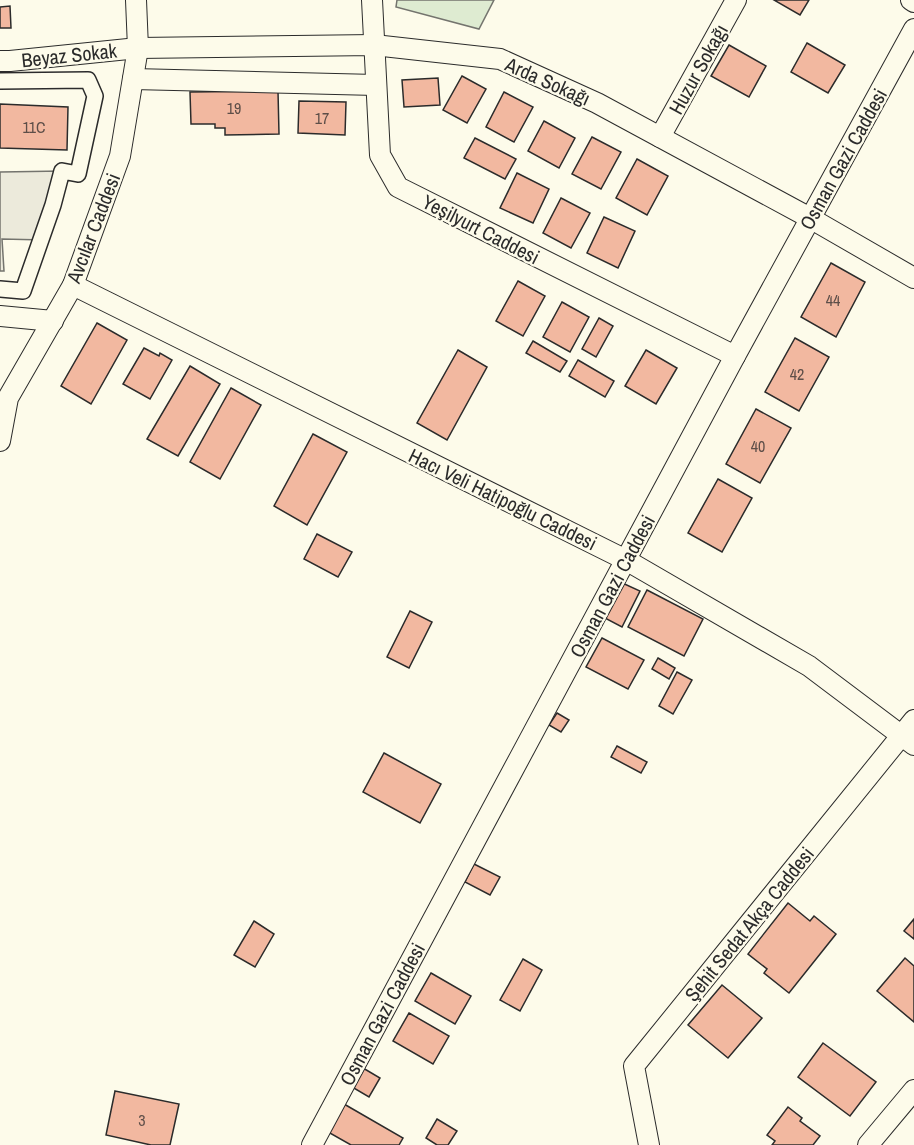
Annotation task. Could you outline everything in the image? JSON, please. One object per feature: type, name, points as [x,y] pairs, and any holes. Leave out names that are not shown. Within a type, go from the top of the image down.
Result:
[{"type":"street","name":"Avcılar Caddesi","points":[[0,441],[8,399],[74,285],[120,156],[138,48],[136,0]]},
{"type":"street","name":"Yeşilyurt Caddesi","points":[[372,0],[380,154],[398,187],[735,357]]},
{"type":"street","name":"Huzur Sokağı","points":[[660,137],[736,0]]},
{"type":"street","name":"Osman Gazi Caddesi","points":[[312,1145],[735,357],[914,29]]},
{"type":"street","name":"Arda Sokağı","points":[[138,48],[374,45],[500,59],[597,103],[810,218],[914,278]]},
{"type":"street","name":"Beyaz Sokak","points":[[0,61],[138,48]]},
{"type":"street","points":[[133,79],[376,85]]},
{"type":"street","points":[[0,81],[88,80],[95,96],[78,174],[62,171],[53,205],[23,291],[0,289]]},
{"type":"street","name":"Hacı Veli Hatipoğlu Caddesi","points":[[74,285],[626,560],[809,666],[910,734]]},
{"type":"street","points":[[0,316],[53,321]]},
{"type":"street","name":"Şehit Sedat Akça Caddesi","points":[[649,1145],[634,1066],[910,734]]},
{"type":"street","points":[[868,1145],[914,1090]]},
{"type":"green space","points":[[397,0],[494,0],[479,29],[396,7]]},
{"type":"shaded area","points":[[62,171],[44,240],[2,239],[4,271],[0,271],[0,172]]},
{"type":"building","points":[[774,0],[809,0],[800,15]]},
{"type":"building","points":[[10,6],[11,28],[0,28],[0,7]]},
{"type":"building","points":[[807,43],[845,65],[828,93],[791,72]]},
{"type":"building","points":[[729,45],[766,66],[749,97],[711,76]]},
{"type":"building","points":[[462,76],[486,89],[467,123],[443,110]]},
{"type":"building","points":[[438,78],[440,105],[404,107],[402,80]]},
{"type":"building","points":[[278,91],[279,134],[225,135],[225,128],[215,128],[215,124],[191,124],[190,92]]},
{"type":"building","points":[[504,92],[533,107],[514,142],[486,127]]},
{"type":"building","points":[[299,101],[346,102],[345,135],[298,133]]},
{"type":"building","points":[[0,104],[68,107],[67,150],[0,148]]},
{"type":"building","points":[[544,121],[575,138],[559,168],[528,151]]},
{"type":"building","points":[[592,137],[621,152],[601,189],[572,174]]},
{"type":"building","points":[[475,138],[516,159],[505,179],[464,158]]},
{"type":"building","points":[[637,159],[668,176],[647,215],[616,198]]},
{"type":"building","points":[[517,173],[549,189],[533,223],[500,208]]},
{"type":"building","points":[[561,198],[590,213],[571,248],[543,233]]},
{"type":"building","points":[[604,217],[635,231],[618,268],[587,253]]},
{"type":"building","points":[[831,263],[865,282],[836,337],[801,317]]},
{"type":"building","points":[[518,281],[545,296],[523,336],[496,321]]},
{"type":"building","points":[[562,302],[589,317],[570,352],[543,337]]},
{"type":"building","points":[[599,318],[613,326],[596,357],[582,349]]},
{"type":"building","points":[[97,323],[127,340],[91,404],[61,386]]},
{"type":"building","points":[[795,338],[829,357],[799,411],[765,392]]},
{"type":"building","points":[[533,341],[567,361],[560,372],[526,353]]},
{"type":"building","points":[[144,348],[172,360],[150,399],[123,384]]},
{"type":"building","points":[[458,350],[487,367],[447,440],[417,423]]},
{"type":"building","points":[[646,350],[677,368],[656,404],[625,386]]},
{"type":"building","points":[[578,360],[614,381],[605,397],[569,376]]},
{"type":"building","points":[[190,366],[220,384],[178,456],[147,439]]},
{"type":"building","points":[[231,388],[261,405],[220,479],[190,462]]},
{"type":"building","points":[[756,409],[791,428],[760,483],[726,464]]},
{"type":"building","points":[[313,434],[347,452],[307,525],[274,506]]},
{"type":"building","points":[[718,479],[752,498],[722,552],[688,533]]},
{"type":"building","points":[[317,534],[352,552],[338,577],[304,559]]},
{"type":"building","points":[[618,581],[640,591],[622,627],[601,616]]},
{"type":"building","points":[[647,590],[703,619],[684,656],[628,627]]},
{"type":"building","points":[[410,611],[432,622],[409,668],[387,657]]},
{"type":"building","points":[[602,638],[644,660],[628,689],[586,667]]},
{"type":"building","points":[[658,658],[675,668],[669,679],[652,669]]},
{"type":"building","points":[[677,672],[692,680],[673,714],[659,706]]},
{"type":"building","points":[[557,713],[569,720],[561,732],[549,725]]},
{"type":"building","points":[[617,746],[647,762],[641,773],[611,757]]},
{"type":"building","points":[[384,753],[441,784],[420,823],[363,792]]},
{"type":"building","points":[[474,864],[500,877],[490,895],[465,882]]},
{"type":"building","points":[[788,903],[810,921],[814,916],[836,934],[789,993],[764,973],[767,969],[748,954]]},
{"type":"building","points":[[914,919],[914,939],[904,931]]},
{"type":"building","points":[[254,921],[274,934],[255,967],[234,955]]},
{"type":"building","points":[[905,958],[914,966],[914,1022],[877,991]]},
{"type":"building","points":[[523,959],[542,970],[520,1011],[500,1000]]},
{"type":"building","points":[[431,973],[471,996],[455,1024],[415,1001]]},
{"type":"building","points":[[722,985],[762,1018],[728,1058],[688,1025]]},
{"type":"building","points":[[409,1013],[449,1036],[433,1064],[393,1041]]},
{"type":"building","points":[[823,1043],[876,1082],[850,1116],[798,1077]]},
{"type":"building","points":[[363,1068],[380,1078],[369,1097],[352,1087]]},
{"type":"building","points":[[115,1091],[179,1104],[170,1145],[151,1145],[106,1135]]},
{"type":"building","points":[[344,1104],[403,1138],[399,1145],[351,1145],[328,1132]]},
{"type":"building","points":[[788,1107],[802,1118],[800,1121],[820,1136],[813,1145],[772,1145],[775,1141],[767,1135]]},
{"type":"building","points":[[437,1119],[457,1131],[448,1145],[437,1145],[426,1138]]}]
